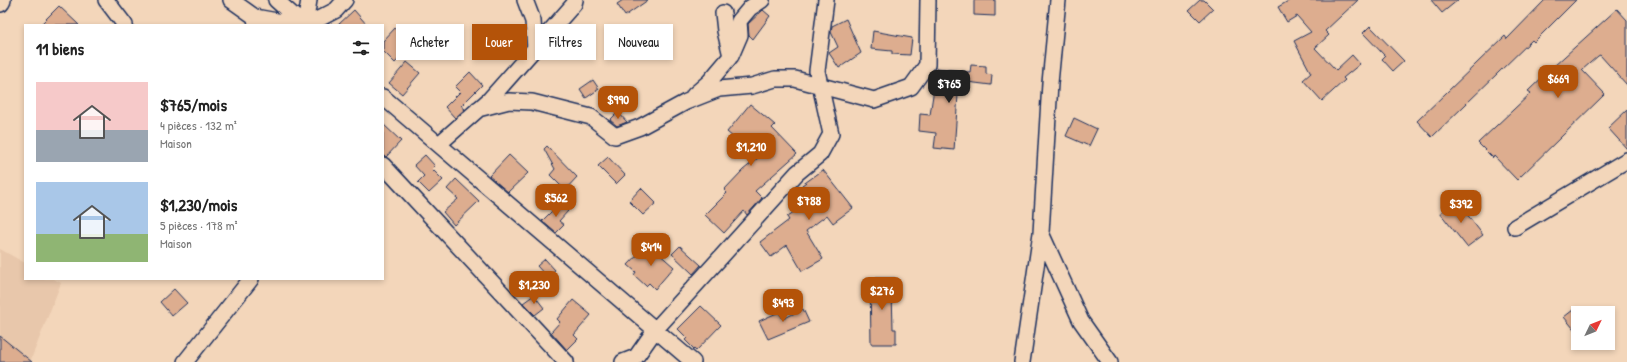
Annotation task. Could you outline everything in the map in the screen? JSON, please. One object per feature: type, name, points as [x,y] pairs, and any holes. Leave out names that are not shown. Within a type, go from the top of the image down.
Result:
[{"type":"street","points":[[106,0],[124,24]]},
{"type":"street","points":[[231,0],[256,21],[288,24]]},
{"type":"street","points":[[276,0],[304,24]]},
{"type":"street","points":[[305,24],[309,0]]},
{"type":"street","points":[[307,24],[336,10],[345,0]]},
{"type":"street","points":[[439,144],[490,99],[535,49],[533,21],[525,0]]},
{"type":"street","points":[[557,24],[574,4],[575,0]]},
{"type":"street","points":[[686,102],[709,82],[731,56],[740,35],[739,21],[750,8],[762,0]]},
{"type":"street","points":[[623,362],[636,357],[655,330],[797,174],[820,154],[831,134],[817,71],[826,0]]},
{"type":"street","points":[[478,109],[509,101],[532,102],[591,117],[615,136],[640,127],[686,102],[719,89],[752,86],[775,79],[795,79],[820,87],[874,100],[911,87],[927,65],[928,0]]},
{"type":"street","points":[[1022,362],[1041,233],[1050,83],[1058,0]]},
{"type":"street","points":[[723,13],[725,31],[731,56]]},
{"type":"street","points":[[384,98],[693,362]]},
{"type":"street","points":[[1515,227],[1627,160]]},
{"type":"street","points":[[384,166],[566,362]]},
{"type":"street","points":[[1041,233],[1081,321],[1110,362]]},
{"type":"street","points":[[185,362],[250,280]]},
{"type":"shaded area","points":[[0,249],[24,262],[24,280],[56,280],[61,283],[30,362],[0,362]]},
{"type":"building","points":[[623,0],[648,0],[625,16],[617,4]]},
{"type":"building","points":[[974,0],[995,0],[995,16],[974,15]]},
{"type":"building","points":[[1200,0],[1204,0],[1213,9],[1200,21],[1189,10]]},
{"type":"building","points":[[1290,0],[1358,0],[1325,31],[1329,35],[1315,48],[1336,70],[1352,55],[1360,64],[1343,78],[1345,80],[1322,101],[1303,80],[1311,73],[1294,41],[1311,32],[1297,16],[1287,22],[1278,7]]},
{"type":"building","points":[[1431,0],[1458,0],[1442,13]]},
{"type":"building","points":[[1545,0],[1576,0],[1534,42],[1532,40],[1432,137],[1417,121],[1505,36],[1507,39]]},
{"type":"building","points":[[59,6],[78,24],[41,24]]},
{"type":"building","points":[[1617,9],[1627,20],[1627,85],[1600,55],[1598,56],[1582,70],[1605,94],[1517,180],[1494,156],[1493,158],[1478,143],[1531,93],[1528,91]]},
{"type":"building","points":[[354,10],[366,24],[339,24]]},
{"type":"building","points":[[763,10],[770,16],[753,39],[749,35],[748,24]]},
{"type":"building","points":[[846,19],[861,53],[839,68],[829,53],[838,47],[831,32],[832,26]]},
{"type":"building","points":[[1370,26],[1404,61],[1393,71],[1382,59],[1385,56],[1363,33]]},
{"type":"building","points":[[396,27],[396,60],[398,60],[395,63],[384,52],[384,40]]},
{"type":"building","points":[[873,31],[912,38],[910,55],[892,54],[892,51],[871,49]]},
{"type":"building","points":[[407,62],[420,73],[402,94],[389,83]]},
{"type":"building","points":[[971,65],[986,66],[986,74],[992,75],[991,85],[959,81],[954,150],[934,148],[936,133],[919,131],[920,114],[930,115],[937,68],[970,72]]},
{"type":"building","points":[[470,72],[482,85],[461,106],[465,109],[455,118],[445,107],[460,92],[455,87]]},
{"type":"building","points":[[593,80],[599,89],[586,98],[580,89]]},
{"type":"building","points":[[750,104],[775,125],[772,128],[797,154],[755,191],[762,198],[747,215],[744,211],[724,233],[705,215],[727,193],[724,190],[743,170],[758,158],[727,132]]},
{"type":"building","points":[[1627,110],[1627,149],[1608,128]]},
{"type":"building","points":[[618,112],[627,122],[617,126],[610,120]]},
{"type":"building","points":[[1074,118],[1097,129],[1089,146],[1066,136]]},
{"type":"building","points":[[384,125],[401,141],[386,157],[384,156]]},
{"type":"building","points":[[547,146],[577,177],[565,190],[550,175],[555,169],[544,149]]},
{"type":"building","points":[[425,155],[435,166],[432,169],[443,180],[429,193],[418,182],[424,176],[414,165]]},
{"type":"building","points":[[509,155],[528,173],[508,192],[489,176]]},
{"type":"building","points":[[608,157],[625,175],[616,184],[598,166]]},
{"type":"building","points":[[823,170],[853,208],[833,223],[827,215],[806,231],[823,259],[802,271],[787,245],[771,257],[760,242],[789,220],[787,217],[812,198],[802,185]]},
{"type":"building","points":[[456,179],[479,201],[454,225],[443,212],[458,199],[447,189]]},
{"type":"building","points":[[641,188],[656,203],[643,215],[629,201]]},
{"type":"building","points":[[1456,200],[1483,235],[1467,247],[1440,213]]},
{"type":"building","points":[[560,203],[568,211],[559,221],[564,225],[556,233],[542,221]]},
{"type":"building","points":[[648,244],[674,267],[655,289],[649,283],[646,286],[634,275],[636,272],[628,265]]},
{"type":"building","points":[[680,246],[701,265],[693,274],[672,254]]},
{"type":"building","points":[[545,259],[555,270],[547,277],[537,266]]},
{"type":"building","points":[[870,278],[895,278],[896,291],[892,291],[893,329],[896,329],[896,344],[871,344]]},
{"type":"building","points":[[174,289],[187,303],[172,316],[160,302]]},
{"type":"building","points":[[534,295],[544,308],[535,315],[523,303]]},
{"type":"building","points":[[573,300],[591,315],[574,335],[578,339],[567,350],[551,332],[560,322],[557,319]]},
{"type":"building","points":[[701,306],[721,325],[696,351],[685,340],[687,338],[678,329]]},
{"type":"building","points":[[803,309],[809,322],[768,339],[759,321],[779,312],[783,319]]},
{"type":"building","points":[[1571,312],[1571,326],[1564,317]]},
{"type":"building","points":[[0,336],[32,362],[0,362]]}]
